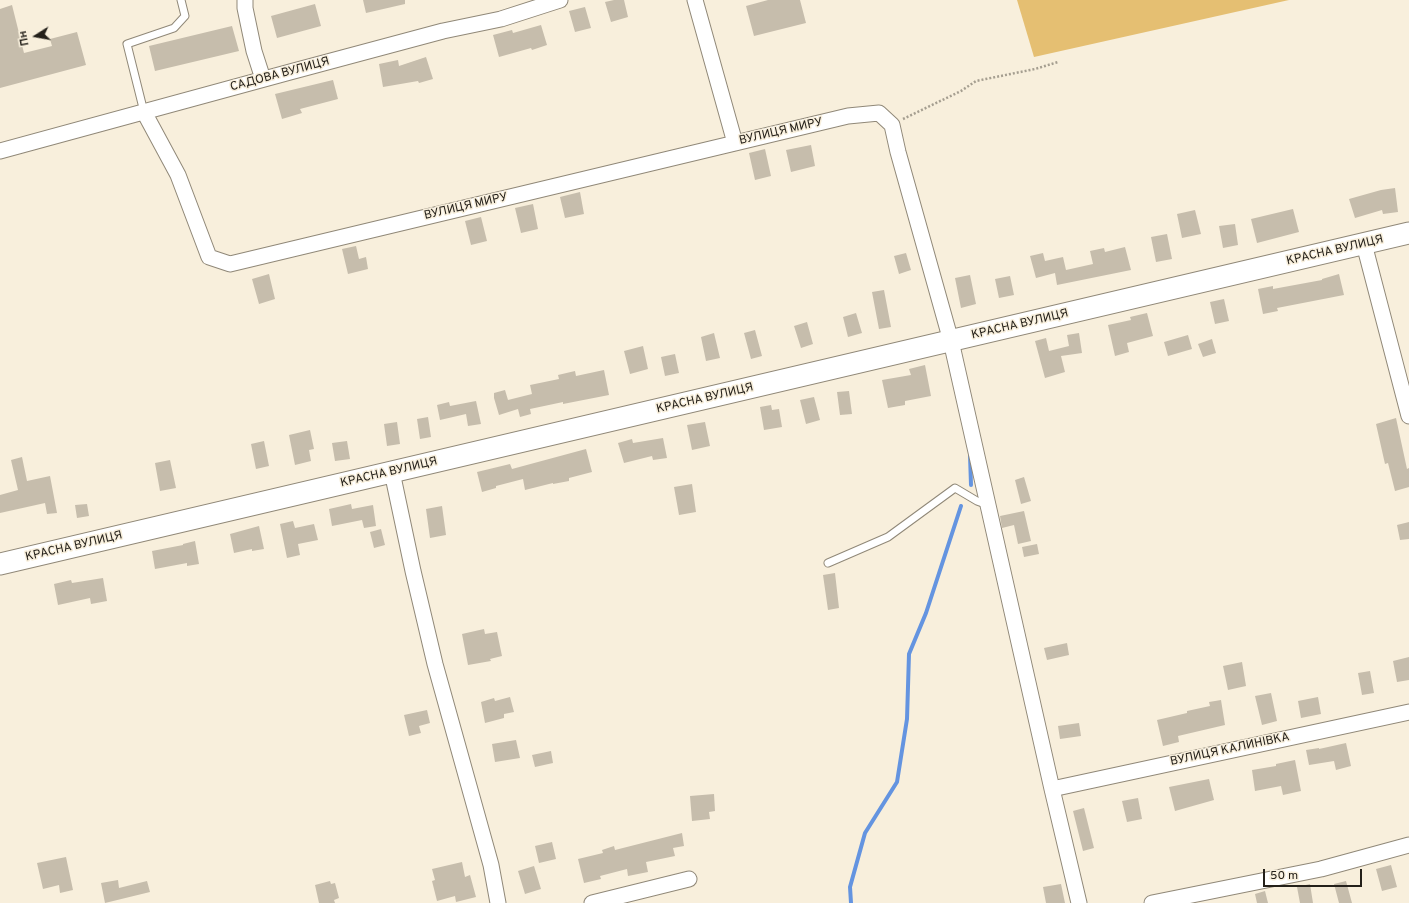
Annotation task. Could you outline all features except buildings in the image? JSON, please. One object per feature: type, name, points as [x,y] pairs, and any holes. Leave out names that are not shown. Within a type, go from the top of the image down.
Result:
[{"type":"street","points":[[245,0],[245,8],[254,51],[263,79]]},
{"type":"street","name":"САДОВА ВУЛИЦЯ","points":[[0,151],[263,79],[443,32],[501,19],[560,0]]},
{"type":"street","points":[[695,0],[735,143]]},
{"type":"street","name":"ВУЛИЦЯ МИРУ","points":[[144,112],[178,175],[209,256],[230,264],[848,116],[879,113],[892,125]]},
{"type":"street","points":[[892,125],[898,152],[951,341],[1079,903]]},
{"type":"street","name":"КРАСНА ВУЛИЦЯ","points":[[0,564],[1409,233]]},
{"type":"street","points":[[1364,244],[1409,416]]},
{"type":"street","points":[[392,472],[433,656],[491,865],[498,903]]},
{"type":"street","name":"ВУЛИЦЯ КАЛИНІВКА","points":[[1052,789],[1409,712]]},
{"type":"street","points":[[1152,903],[1321,868],[1409,845]]},
{"type":"street","points":[[592,903],[689,879]]},
{"type":"lane","points":[[144,112],[127,44],[174,28],[185,16],[181,0]]},
{"type":"lane","points":[[828,563],[888,537],[955,488],[977,501],[988,504]]},
{"type":"path","points":[[892,125],[961,91],[976,81],[1035,69],[1058,62]]},
{"type":"shaded area","points":[[1017,0],[1289,0],[1034,57]]},
{"type":"waterway","points":[[970,455],[971,485]]},
{"type":"waterway","points":[[851,903],[850,887],[865,833],[897,782],[907,719],[909,654],[926,613],[961,506]]}]
